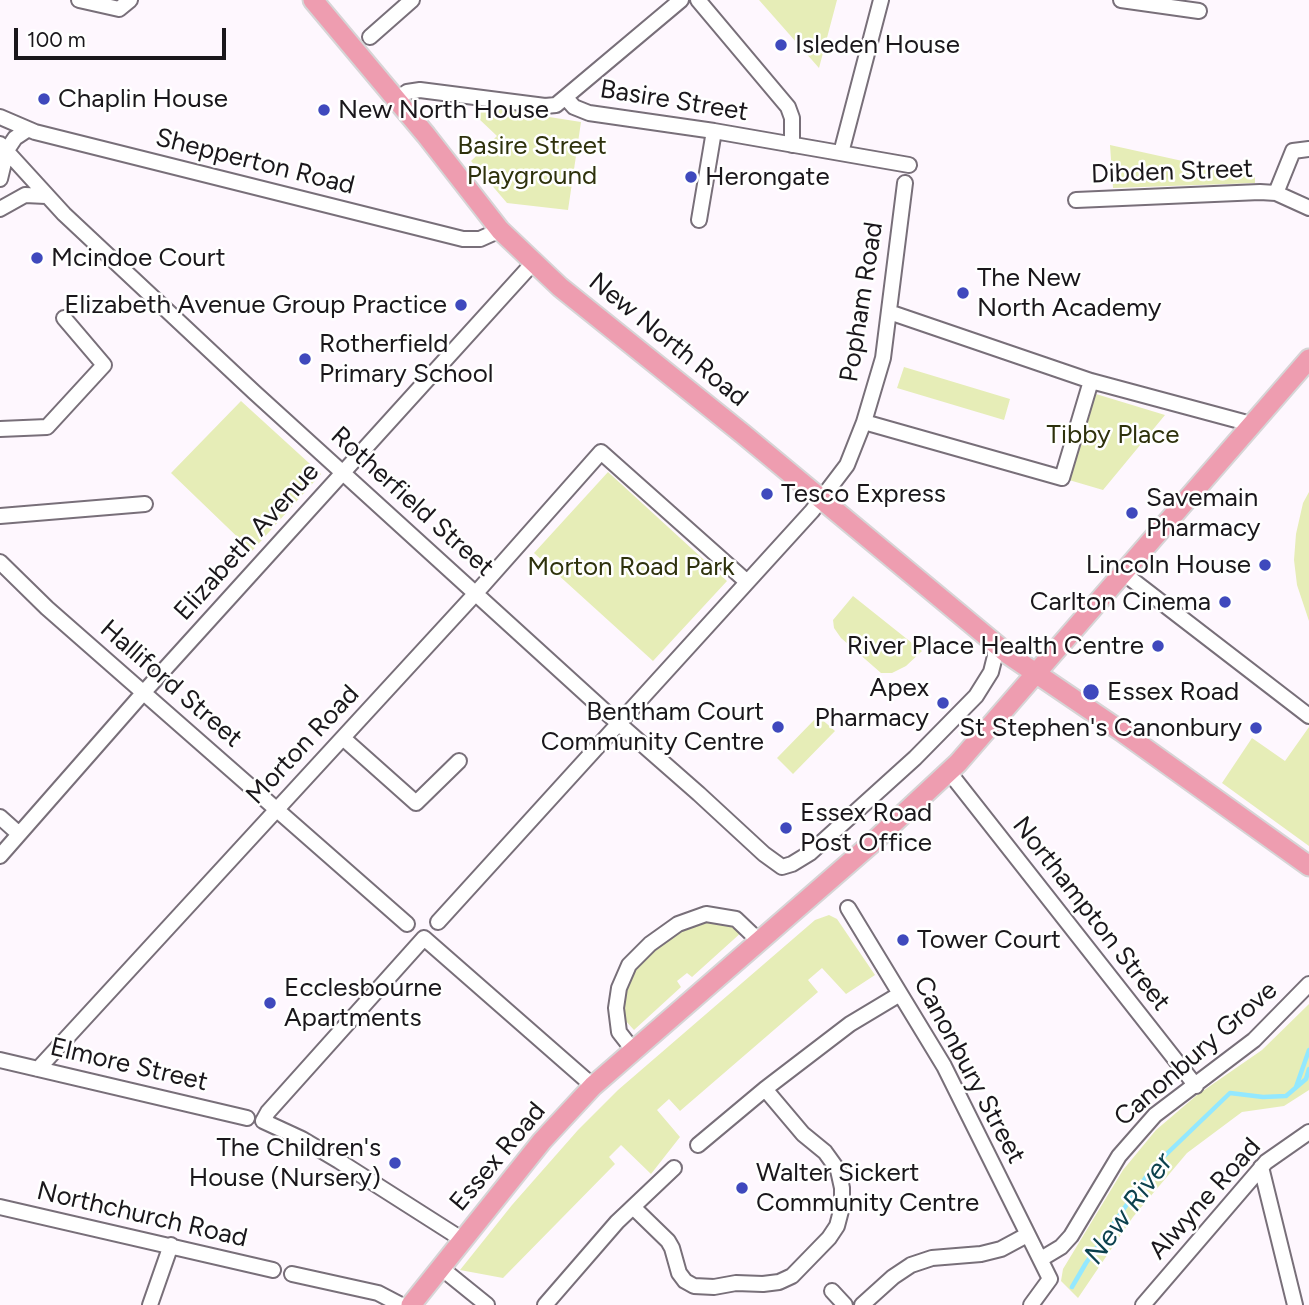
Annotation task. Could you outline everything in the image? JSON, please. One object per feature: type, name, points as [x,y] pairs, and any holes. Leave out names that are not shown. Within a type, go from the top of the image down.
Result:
[{"type":"main road","name":"New North Road","points":[[313,0],[397,99],[500,230],[533,263],[995,643],[1309,866]]},
{"type":"main road","name":"Essex Road","points":[[411,1305],[542,1141],[593,1086],[871,844],[949,772],[1309,359]]},
{"type":"street","points":[[79,0],[119,9],[130,0]]},
{"type":"street","points":[[370,37],[412,0]]},
{"type":"street","points":[[566,99],[681,0]]},
{"type":"street","points":[[698,0],[788,107],[792,118],[792,145]]},
{"type":"street","points":[[841,153],[881,0]]},
{"type":"street","points":[[1121,0],[1199,11]]},
{"type":"street","name":"Basire Street","points":[[397,99],[407,92],[420,90],[545,106],[566,99],[580,110],[589,113],[714,131],[909,165]]},
{"type":"street","name":"Shepperton Road","points":[[0,117],[20,124],[27,130],[463,239],[480,239],[500,230]]},
{"type":"street","points":[[0,179],[3,147],[27,130]]},
{"type":"street","points":[[699,220],[714,131]]},
{"type":"street","name":"Rotherfield Street","points":[[3,147],[46,196],[342,474],[764,854],[782,867],[792,864],[820,844],[915,758],[976,696],[991,672],[995,643]]},
{"type":"street","points":[[1276,193],[1293,151],[1308,149]]},
{"type":"street","name":"Popham Road","points":[[438,922],[822,499],[847,465],[864,422],[883,358],[905,183]]},
{"type":"street","name":"Dibden Street","points":[[1076,200],[1276,193],[1309,208]]},
{"type":"street","points":[[0,209],[25,195],[46,196]]},
{"type":"street","name":"Elizabeth Avenue","points":[[0,856],[144,692],[533,263]]},
{"type":"street","points":[[889,312],[1091,381],[1251,424]]},
{"type":"street","points":[[0,429],[47,427],[104,365],[64,318]]},
{"type":"street","points":[[864,422],[1062,478],[1091,381]]},
{"type":"street","name":"Morton Road","points":[[38,1069],[476,593],[601,452],[747,581]]},
{"type":"street","points":[[0,516],[145,504]]},
{"type":"street","name":"Halliford Street","points":[[0,562],[47,608],[407,923]]},
{"type":"street","points":[[1122,572],[1309,716]]},
{"type":"street","points":[[343,738],[416,803],[459,761]]},
{"type":"street","name":"Northampton Street","points":[[949,772],[1196,1086]]},
{"type":"street","points":[[0,817],[19,834]]},
{"type":"street","name":"Canonbury Street","points":[[848,908],[944,1066],[1041,1259],[1050,1279],[1031,1305]]},
{"type":"street","points":[[633,1050],[619,1032],[616,1008],[619,988],[629,965],[650,944],[678,924],[706,914],[736,919],[759,941]]},
{"type":"street","points":[[463,1240],[339,1161],[302,1139],[263,1121],[284,1093],[424,938],[593,1086]]},
{"type":"street","name":"Canonbury Grove","points":[[1041,1259],[1061,1247],[1071,1236],[1119,1156],[1155,1115],[1254,1040],[1309,984]]},
{"type":"street","points":[[698,1145],[850,1024],[900,994]]},
{"type":"street","name":"Elmore Street","points":[[0,1060],[247,1118]]},
{"type":"street","points":[[633,1207],[668,1241],[679,1273],[685,1281],[694,1286],[763,1284],[779,1282],[792,1276],[829,1238],[836,1226],[842,1207],[842,1188],[838,1170],[825,1152],[803,1134],[765,1089]]},
{"type":"street","name":"Alwyne Road","points":[[1143,1305],[1261,1167],[1309,1132]]},
{"type":"street","points":[[1261,1167],[1295,1305]]},
{"type":"street","points":[[545,1305],[633,1207],[674,1168]]},
{"type":"street","name":"Northchurch Road","points":[[0,1207],[273,1270]]},
{"type":"street","points":[[862,1305],[894,1276],[911,1265],[932,1258],[981,1254],[1001,1249],[1027,1235]]},
{"type":"street","points":[[150,1305],[171,1245]]},
{"type":"street","points":[[440,1267],[487,1305]]},
{"type":"street","points":[[292,1274],[377,1293],[401,1305]]},
{"type":"street","points":[[832,1291],[845,1305]]},
{"type":"green space","points":[[759,0],[837,0],[819,68]]},
{"type":"green space","name":"Basire Street Playground","points":[[479,106],[581,122],[568,210],[507,203],[471,161],[497,136],[478,118]]},
{"type":"green space","points":[[1110,145],[1255,177],[1255,183],[1113,188]]},
{"type":"green space","points":[[904,367],[1010,399],[1004,420],[897,388]]},
{"type":"green space","name":"Tibby Place","points":[[1096,394],[1165,415],[1103,490],[1069,480]]},
{"type":"green space","points":[[241,401],[321,474],[252,551],[171,473]]},
{"type":"green space","name":"Morton Road Park","points":[[608,472],[727,581],[653,661],[534,553]]},
{"type":"green space","points":[[1309,492],[1309,621],[1297,585],[1294,560],[1296,534],[1303,503]]},
{"type":"green space","points":[[853,596],[922,651],[906,666],[892,673],[881,673],[841,638],[834,628],[833,620]]},
{"type":"green space","points":[[818,716],[835,731],[793,774],[777,758]]},
{"type":"green space","points":[[1309,727],[1309,846],[1222,783],[1252,738],[1285,761]]},
{"type":"green space","points":[[829,915],[837,919],[875,975],[846,994],[822,968],[808,980],[818,992],[680,1111],[669,1099],[657,1110],[680,1137],[651,1174],[621,1145],[609,1157],[615,1164],[503,1278],[460,1270],[512,1205],[578,1130],[618,1090],[815,920]]},
{"type":"green space","points":[[706,921],[732,921],[743,931],[692,977],[687,973],[677,981],[681,987],[634,1030],[624,1019],[624,994],[633,968],[680,931]]},
{"type":"green space","points":[[1309,1004],[1309,1090],[1284,1106],[1242,1112],[1187,1153],[1133,1217],[1078,1298],[1061,1281],[1063,1269],[1123,1170],[1156,1130],[1197,1095],[1262,1050]]},
{"type":"waterway","name":"New River","points":[[1296,1087],[1309,1050]]},
{"type":"waterway","name":"New River","points":[[1072,1287],[1153,1167],[1230,1093],[1263,1097],[1286,1096],[1306,1079],[1309,1069]]},
{"type":"place","name":"Isleden House","points":[[781,45]]},
{"type":"place","name":"Chaplin House","points":[[44,99]]},
{"type":"place","name":"New North House","points":[[324,110]]},
{"type":"place","name":"Herongate","points":[[691,177]]},
{"type":"place","name":"Mcindoe Court","points":[[37,258]]},
{"type":"place","name":"The New North Academy","points":[[963,293]]},
{"type":"place","name":"Elizabeth Avenue Group Practice","points":[[461,305]]},
{"type":"place","name":"Rotherfield Primary School","points":[[305,359]]},
{"type":"place","name":"Tesco Express","points":[[767,494]]},
{"type":"place","name":"Savemain Pharmacy","points":[[1132,513]]},
{"type":"place","name":"Lincoln House","points":[[1265,565]]},
{"type":"place","name":"Carlton Cinema","points":[[1225,602]]},
{"type":"place","name":"River Place Health Centre","points":[[1158,646]]},
{"type":"place","name":"Essex Road","points":[[1091,692]]},
{"type":"place","name":"Apex Pharmacy","points":[[943,703]]},
{"type":"place","name":"Bentham Court Community Centre","points":[[778,727]]},
{"type":"place","name":"St Stephen's Canonbury","points":[[1256,728]]},
{"type":"place","name":"Essex Road Post Office","points":[[786,828]]},
{"type":"place","name":"Tower Court","points":[[903,940]]},
{"type":"place","name":"Ecclesbourne Apartments","points":[[270,1003]]},
{"type":"place","name":"The Children's House (Nursery)","points":[[395,1163]]},
{"type":"place","name":"Walter Sickert Community Centre","points":[[742,1188]]}]
